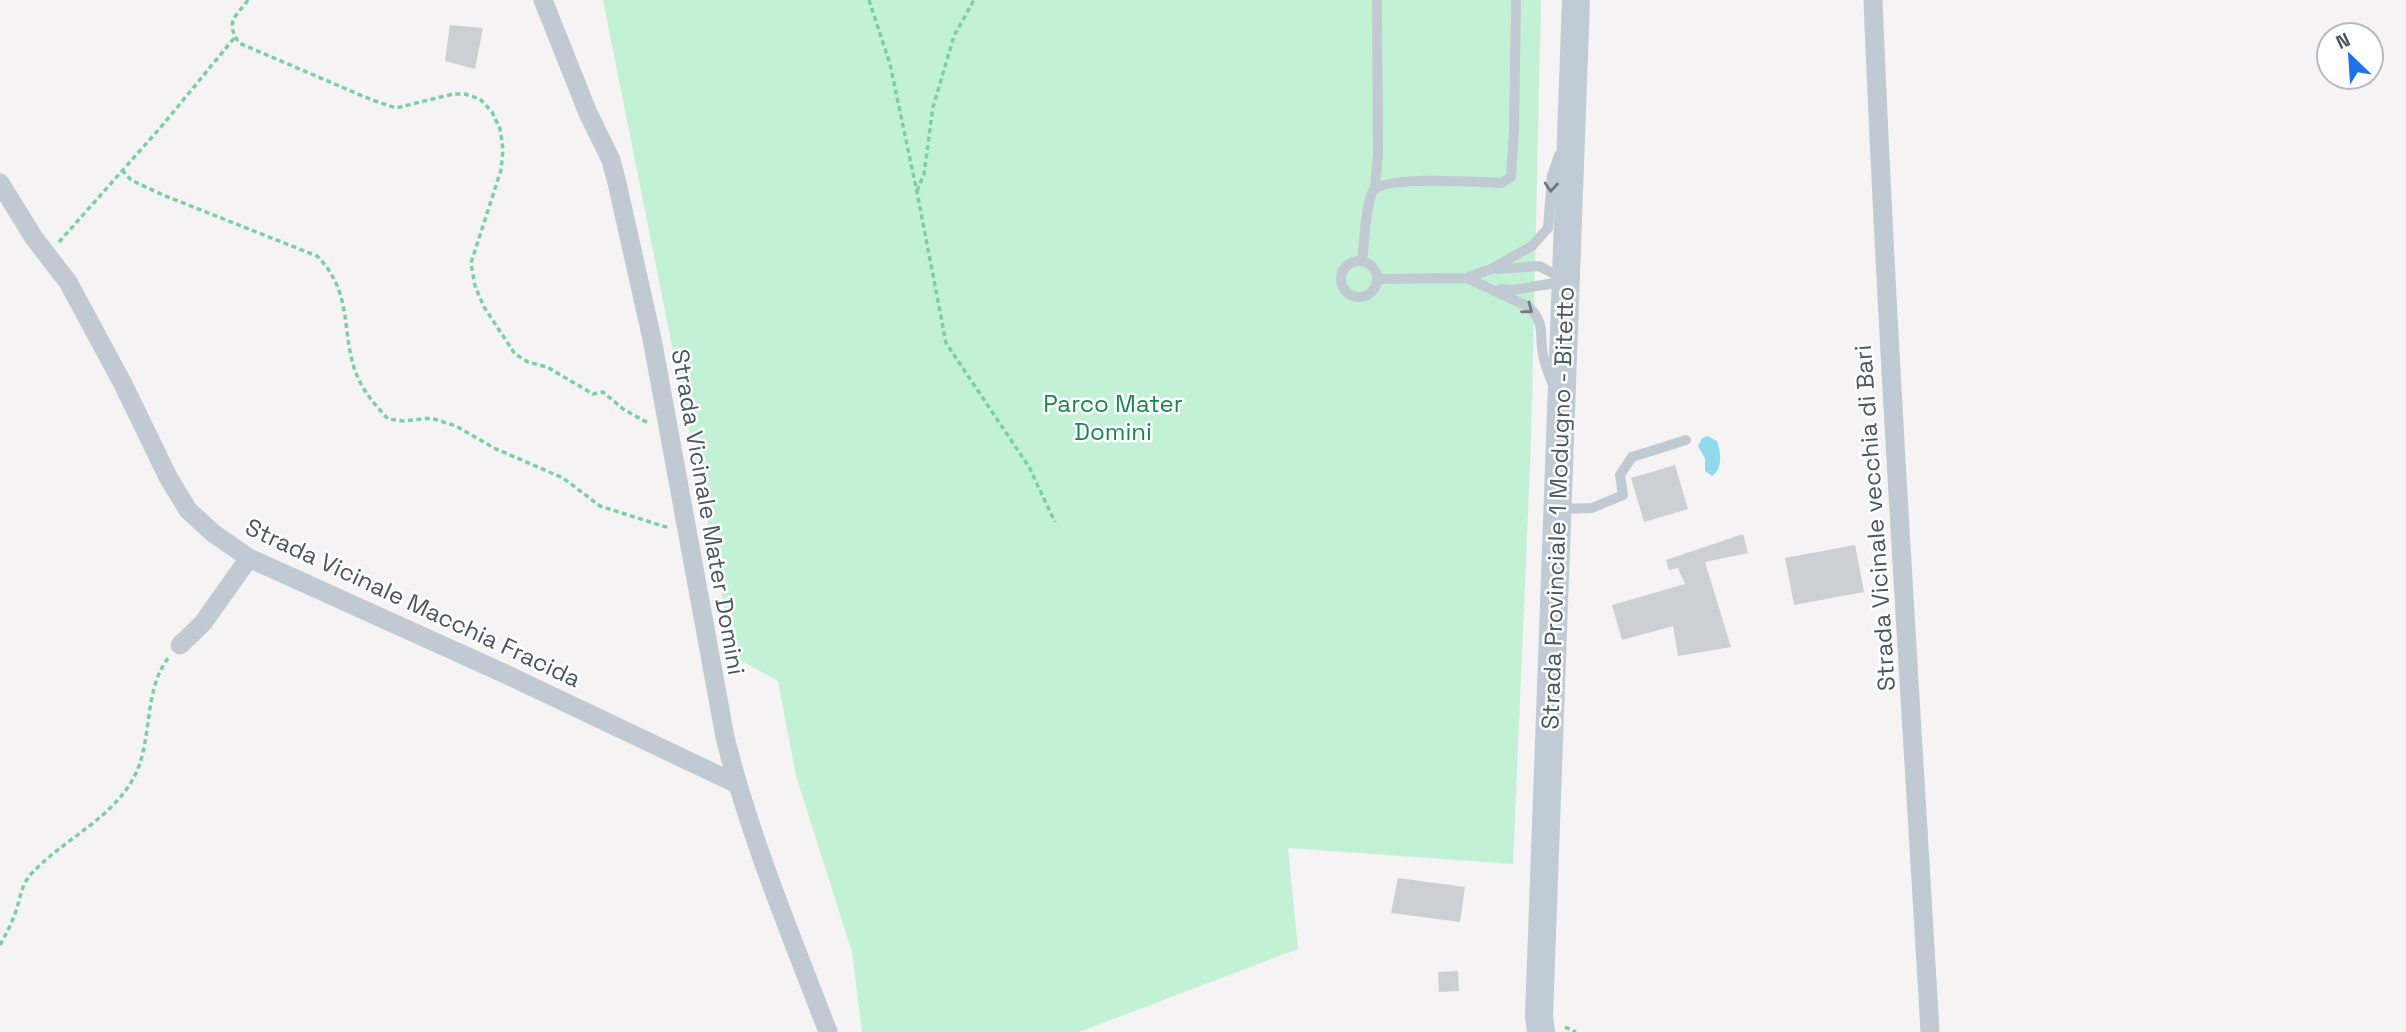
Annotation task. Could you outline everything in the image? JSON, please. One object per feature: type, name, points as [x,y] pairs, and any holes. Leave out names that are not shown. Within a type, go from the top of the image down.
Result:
[{"type":"main road","name":"Strada Provinciale 1 Modugno - Bitetto","points":[[1538,1027],[1576,0]]},
{"type":"street","name":"Strada Vicinale Mater Domini","points":[[543,0],[588,113],[611,160],[652,339],[725,737],[737,784],[828,1032]]},
{"type":"street","name":"Strada Vicinale vecchia di Bari","points":[[1873,0],[1890,376],[1930,1032]]},
{"type":"street","name":"Strada Vicinale Macchia Fracida","points":[[0,183],[34,237],[68,282],[123,384],[168,477],[188,510],[214,533],[249,558],[501,672],[737,784]]},
{"type":"street","points":[[180,645],[204,623],[249,558]]},
{"type":"lane","points":[[1362,261],[1378,155],[1377,0]]},
{"type":"lane","points":[[1375,188],[1382,184],[1408,181],[1501,183],[1511,177],[1516,0]]},
{"type":"lane","points":[[1377,279],[1467,278],[1491,269],[1532,246],[1548,228],[1552,176],[1571,122]]},
{"type":"lane","points":[[1362,261],[1373,268],[1377,279],[1373,290],[1364,297],[1352,297],[1342,289],[1342,271],[1350,263],[1362,261]]},
{"type":"lane","points":[[1491,269],[1539,266],[1567,281]]},
{"type":"lane","points":[[1467,278],[1529,307],[1541,323],[1543,355],[1562,416]]},
{"type":"lane","points":[[1493,289],[1513,290],[1567,281]]},
{"type":"lane","points":[[1559,509],[1592,508],[1623,495],[1620,475],[1632,457],[1686,440]]},
{"type":"path","points":[[248,0],[231,21],[231,31],[239,43],[396,108],[453,94],[465,94],[480,99],[492,111],[500,129],[503,149],[497,184],[471,263],[475,286],[484,307],[515,354],[528,362],[547,367],[593,394],[603,392],[623,409],[645,422],[668,430]]},
{"type":"path","points":[[869,0],[890,64],[946,343],[1029,467],[1055,522]]},
{"type":"path","points":[[917,192],[924,174],[933,107],[954,36],[974,0]]},
{"type":"path","points":[[47,253],[162,127],[235,37]]},
{"type":"path","points":[[122,170],[131,180],[163,195],[317,256],[327,266],[339,286],[352,356],[360,383],[388,419],[404,421],[431,418],[456,426],[494,448],[563,478],[600,506],[687,534]]},
{"type":"path","points":[[0,945],[17,910],[21,888],[31,874],[102,816],[132,781],[140,765],[160,671],[180,645]]},
{"type":"green space","name":"Parco Mater Domini","points":[[603,0],[1541,0],[1531,443],[1513,864],[1288,848],[1298,949],[1079,1032],[862,1032],[852,952],[796,776],[778,681],[734,657]]},
{"type":"water","points":[[1708,436],[1717,441],[1720,456],[1718,469],[1712,476],[1705,471],[1705,458],[1698,446],[1702,438]]},
{"type":"building","points":[[450,25],[483,28],[475,69],[445,61]]},
{"type":"building","points":[[1675,465],[1688,509],[1644,522],[1631,478]]},
{"type":"building","points":[[1743,534],[1748,553],[1705,562],[1731,647],[1678,656],[1673,626],[1622,640],[1612,605],[1685,584],[1678,568],[1669,570],[1666,560]]},
{"type":"building","points":[[1855,545],[1864,592],[1794,605],[1785,558]]},
{"type":"building","points":[[1398,878],[1465,887],[1460,922],[1391,913]]},
{"type":"building","points":[[1458,971],[1459,991],[1439,992],[1438,972]]}]
